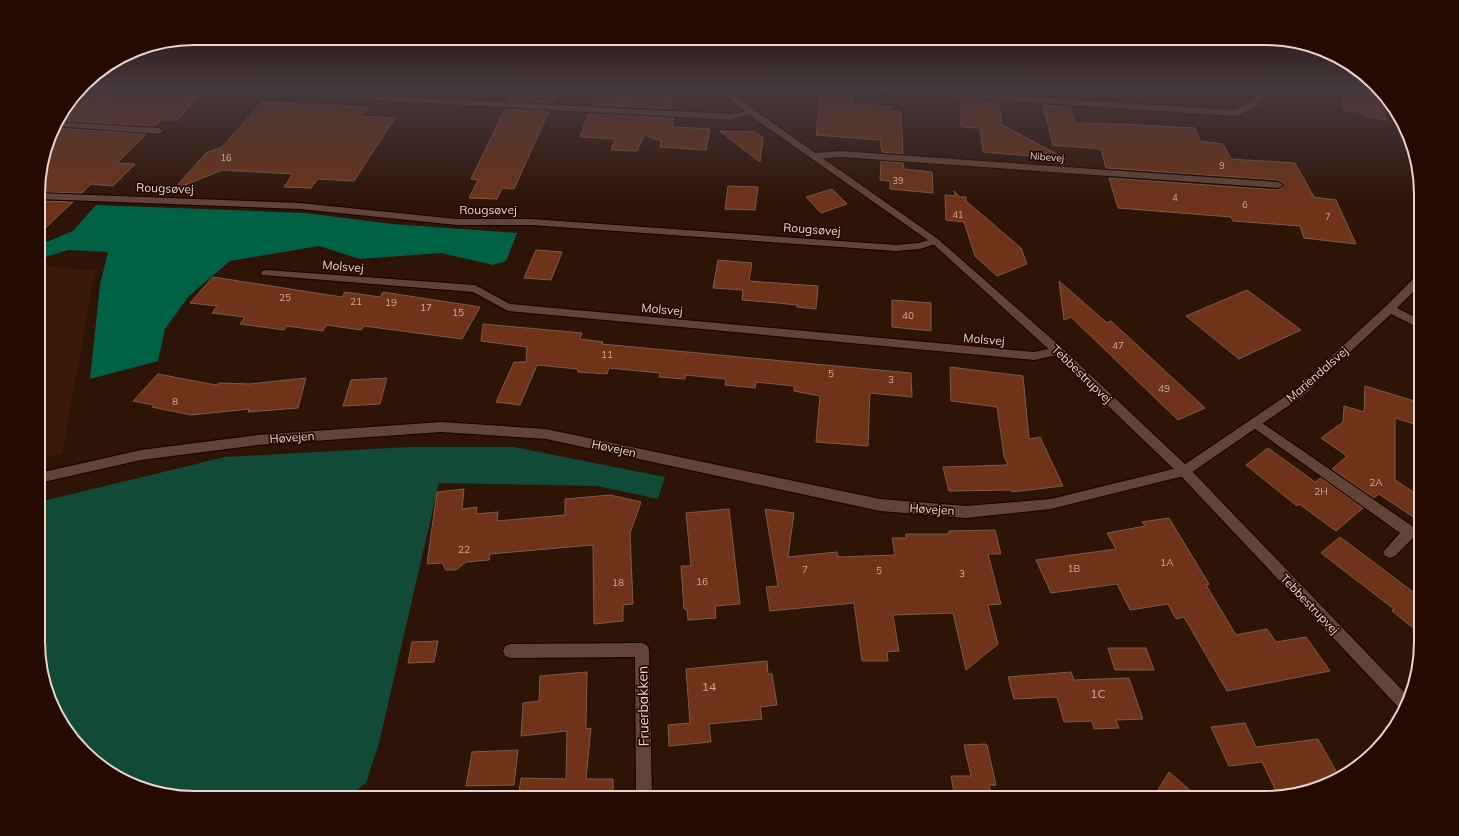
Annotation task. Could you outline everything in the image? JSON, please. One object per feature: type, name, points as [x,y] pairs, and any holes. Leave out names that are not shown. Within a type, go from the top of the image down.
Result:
[{"type":"street","points":[[100,127],[159,131]]},
{"type":"street","name":"Tebbestrupvej","points":[[773,127],[935,241],[1058,351],[1184,471],[1402,701]]},
{"type":"street","name":"Nibevej","points":[[815,156],[841,154],[1278,185]]},
{"type":"street","name":"Rougsøvej","points":[[45,196],[300,206],[457,222],[531,222],[896,248],[920,246],[935,241]]},
{"type":"street","name":"Molsvej","points":[[266,273],[475,289],[508,307],[516,308],[1034,356],[1058,351]]},
{"type":"street","name":"Mariendalsvej","points":[[1184,471],[1300,392],[1390,308],[1414,283]]},
{"type":"street","points":[[1390,308],[1414,321]]},
{"type":"street","points":[[1255,423],[1410,532],[1390,552]]},
{"type":"street","name":"Høvejen","points":[[45,477],[141,455],[257,440],[440,427],[546,434],[880,505],[966,512],[1051,504],[1184,471]]},
{"type":"street","name":"Fruerbakken","points":[[510,651],[642,650],[644,791]]},
{"type":"shaded area","points":[[45,266],[95,271],[62,454],[45,458]]},
{"type":"green space","points":[[96,205],[305,213],[392,224],[517,233],[506,261],[493,265],[441,253],[360,259],[319,246],[230,261],[189,296],[165,329],[158,361],[90,379],[100,285],[108,252],[68,250],[45,257],[45,243],[73,231]]},
{"type":"green space","points":[[409,447],[514,447],[665,477],[658,499],[597,486],[439,483],[379,743],[366,783],[356,791],[175,790],[137,780],[111,766],[82,740],[70,725],[60,708],[50,680],[45,652],[45,501],[225,457]]},
{"type":"building","points":[[240,127],[389,127],[354,181],[318,179],[311,188],[284,187],[293,174],[222,170],[173,190],[206,153],[222,147]]},
{"type":"building","points":[[496,127],[542,127],[514,189],[502,188],[497,199],[469,198],[478,180],[471,179]]},
{"type":"building","points":[[584,127],[673,127],[710,129],[706,150],[660,147],[661,141],[644,135],[637,151],[611,150],[615,139],[580,137]]},
{"type":"building","points":[[817,127],[902,127],[903,154],[882,152],[880,140],[816,135]]},
{"type":"building","points":[[961,127],[1006,127],[1066,159],[983,152],[980,128]]},
{"type":"building","points":[[1049,127],[1195,128],[1200,141],[1223,144],[1231,159],[1295,163],[1314,197],[1336,200],[1356,244],[1304,238],[1300,226],[1233,221],[1231,217],[1118,208],[1109,178],[1278,190],[1284,184],[1278,180],[1106,168],[1101,149],[1053,145]]},
{"type":"building","points":[[60,128],[146,134],[117,163],[135,164],[113,186],[91,184],[82,193],[45,192],[46,175],[50,156]]},
{"type":"building","points":[[720,131],[755,132],[763,138],[760,162]]},
{"type":"building","points":[[881,161],[903,163],[904,169],[932,172],[933,193],[890,189],[890,181],[880,180]]},
{"type":"building","points":[[728,186],[758,187],[755,210],[725,209]]},
{"type":"building","points":[[832,189],[847,204],[821,213],[806,197]]},
{"type":"building","points":[[954,191],[960,197],[966,197],[966,201],[1021,248],[1027,264],[997,276],[975,256],[964,222],[946,220],[945,195],[956,196]]},
{"type":"building","points":[[45,201],[73,202],[45,228]]},
{"type":"building","points":[[536,250],[562,252],[551,280],[524,278]]},
{"type":"building","points":[[718,260],[752,263],[749,281],[818,286],[816,309],[797,307],[797,305],[742,300],[743,290],[713,288]]},
{"type":"building","points":[[213,277],[342,297],[345,292],[380,297],[383,292],[480,307],[462,339],[364,326],[361,330],[326,325],[323,331],[287,326],[284,330],[240,324],[245,317],[212,313],[217,306],[190,303]]},
{"type":"building","points":[[1059,281],[1107,323],[1111,321],[1205,408],[1178,420],[1071,317],[1064,320]]},
{"type":"building","points":[[1247,290],[1301,330],[1239,359],[1186,316]]},
{"type":"building","points":[[892,300],[931,303],[931,331],[892,327]]},
{"type":"building","points":[[483,324],[582,333],[580,339],[603,342],[602,344],[911,373],[912,397],[870,393],[868,446],[816,442],[820,396],[794,391],[794,386],[756,382],[755,388],[725,385],[726,379],[685,375],[685,379],[659,377],[660,373],[609,368],[607,374],[578,372],[578,369],[537,365],[520,405],[496,402],[514,362],[526,362],[527,347],[481,341]]},
{"type":"building","points":[[950,367],[1023,376],[1029,439],[1040,437],[1063,486],[1012,492],[1011,490],[949,491],[943,467],[1008,465],[1004,456],[997,407],[951,401]]},
{"type":"building","points":[[158,374],[216,385],[220,383],[249,384],[306,378],[298,408],[248,412],[249,409],[191,415],[152,407],[154,405],[133,401]]},
{"type":"building","points":[[387,378],[380,404],[343,406],[351,380]]},
{"type":"building","points":[[1365,386],[1414,401],[1414,424],[1395,418],[1395,480],[1414,492],[1414,517],[1379,494],[1374,498],[1332,469],[1347,456],[1321,438],[1343,422],[1344,406],[1364,412]]},
{"type":"building","points":[[1268,448],[1315,482],[1321,478],[1363,508],[1336,531],[1299,504],[1297,506],[1246,465]]},
{"type":"building","points":[[464,489],[462,509],[477,507],[476,514],[498,512],[497,521],[565,515],[565,499],[610,495],[641,502],[630,533],[633,604],[623,605],[623,621],[594,624],[593,545],[490,554],[489,560],[466,562],[456,570],[446,570],[442,563],[427,564],[437,492]]},
{"type":"building","points":[[729,509],[740,604],[715,606],[716,618],[688,620],[687,609],[684,609],[681,566],[691,566],[686,513]]},
{"type":"building","points":[[765,509],[794,513],[788,557],[837,552],[838,557],[895,555],[892,538],[906,538],[906,534],[949,534],[949,531],[995,530],[1001,554],[988,554],[1001,604],[988,605],[998,644],[966,670],[953,613],[893,615],[899,651],[887,652],[888,661],[862,661],[854,603],[770,611],[766,587],[778,586]]},
{"type":"building","points":[[1169,518],[1209,584],[1206,585],[1236,635],[1267,629],[1276,642],[1306,637],[1330,671],[1227,691],[1184,617],[1176,619],[1168,604],[1130,610],[1117,584],[1051,593],[1036,560],[1116,549],[1107,533],[1145,526],[1142,522]]},
{"type":"building","points":[[1340,537],[1414,593],[1414,628],[1392,611],[1394,609],[1321,553]]},
{"type":"building","points":[[438,641],[434,662],[408,663],[412,642]]},
{"type":"building","points":[[1108,648],[1146,648],[1154,670],[1115,670]]},
{"type":"building","points":[[767,661],[768,674],[772,674],[777,705],[760,707],[762,719],[709,724],[711,742],[669,746],[668,725],[690,723],[686,669]]},
{"type":"building","points":[[587,672],[586,729],[591,728],[586,779],[613,779],[613,791],[519,791],[521,778],[566,779],[567,731],[521,736],[523,703],[539,701],[540,676]]},
{"type":"building","points":[[1071,672],[1074,680],[1129,678],[1143,719],[1116,720],[1119,728],[1094,729],[1092,721],[1064,722],[1057,697],[1014,699],[1008,677]]},
{"type":"building","points":[[1245,723],[1256,747],[1318,739],[1337,772],[1313,783],[1276,791],[1262,762],[1229,766],[1211,727]]},
{"type":"building","points":[[964,745],[987,745],[996,785],[989,785],[990,791],[954,791],[951,776],[971,776]]},
{"type":"building","points":[[518,750],[514,785],[466,786],[472,752]]},
{"type":"building","points":[[1169,772],[1191,791],[1157,791]]}]
